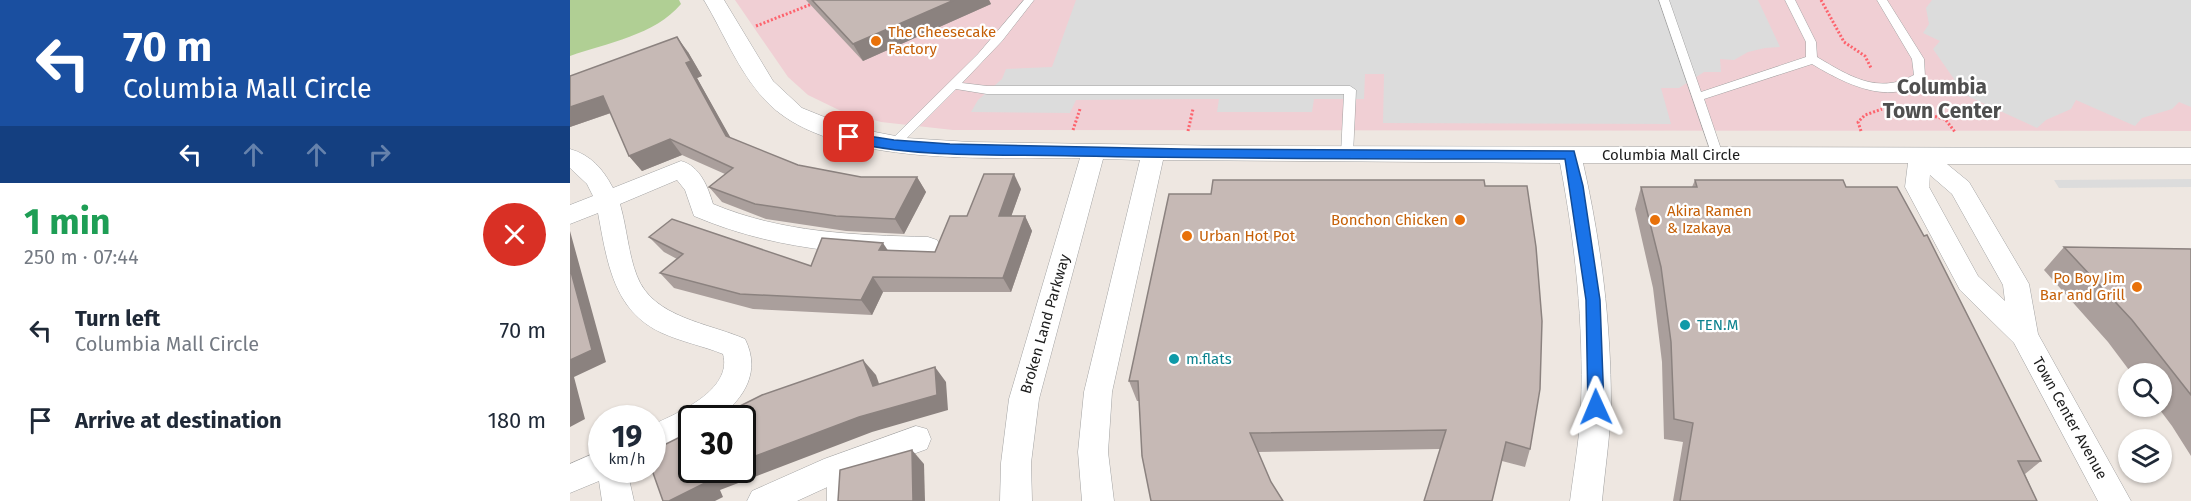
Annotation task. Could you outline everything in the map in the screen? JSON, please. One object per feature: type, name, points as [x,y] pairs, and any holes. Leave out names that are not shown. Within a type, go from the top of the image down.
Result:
[{"type":"street","name":"Columbia Mall Circle","points":[[714,0],[762,85],[784,108],[810,122],[849,137],[894,144],[950,149],[1153,153],[2191,156]]},
{"type":"street","name":"Broken Land Parkway","points":[[1016,501],[1016,463],[1024,399],[1094,151]]},
{"type":"street","points":[[1098,501],[1093,452],[1098,392],[1153,153]]},
{"type":"street","points":[[1570,154],[1577,186],[1593,300],[1596,407],[1586,501]]},
{"type":"street","name":"Town Center Avenue","points":[[1921,156],[1917,187],[1969,283],[2024,335],[2115,501]]},
{"type":"street","name":"Town Center Avenue","points":[[1921,156],[1961,188],[1978,217],[2016,284],[2024,335]]},
{"type":"street","points":[[570,157],[585,164],[598,178],[606,200],[624,277],[635,296],[652,314],[669,324],[735,346],[740,358],[740,370],[734,383],[714,405]]},
{"type":"street","points":[[570,215],[681,169],[696,187],[703,210],[759,232],[840,244],[928,247]]},
{"type":"street","points":[[762,501],[835,469],[916,439]]},
{"type":"street","points":[[570,479],[588,471]]},
{"type":"street","points":[[615,483],[618,501]]},
{"type":"lane","points":[[894,144],[991,48],[1029,0]]},
{"type":"lane","points":[[1664,0],[1717,155]]},
{"type":"lane","points":[[1790,0],[1811,42],[1812,59]]},
{"type":"lane","points":[[1812,59],[1841,76],[1864,85],[1900,88],[1919,77],[1918,59],[1882,0]]},
{"type":"lane","points":[[1697,97],[1812,59]]},
{"type":"lane","points":[[953,85],[998,90],[1350,90],[1347,154]]},
{"type":"lane","points":[[835,469],[835,501]]},
{"type":"path","points":[[756,27],[822,0]]},
{"type":"path","points":[[1187,131],[1195,99]]},
{"type":"path","points":[[1073,131],[1083,100]]},
{"type":"path","points":[[1897,107],[1945,119],[1955,132]]},
{"type":"shaded area","points":[[735,0],[2191,0],[2191,131],[953,130],[881,122],[841,111],[808,95],[788,77]]},
{"type":"shaded area","points":[[1076,0],[1758,0],[1780,47],[1748,52],[1734,60],[1720,59],[1721,72],[1704,72],[1679,88],[1661,88],[1671,124],[1383,123],[1384,74],[1365,74],[1364,99],[1314,99],[1312,112],[1217,112],[1219,99],[1195,99],[1076,100],[1070,113],[971,112],[978,100],[1002,79],[1006,69],[1052,67]]},
{"type":"shaded area","points":[[1932,0],[2191,0],[2191,107],[2179,102],[2172,109],[2142,118],[2135,126],[2076,100],[2071,109],[2046,120],[2037,128],[1950,88],[1954,79],[1933,49],[1940,41],[1923,33],[1929,24],[1926,8]]},
{"type":"shaded area","points":[[2191,179],[2191,187],[2059,188],[2054,180]]},
{"type":"green space","points":[[570,0],[679,0],[681,4],[670,15],[644,31],[570,56]]},
{"type":"building","points":[[812,0],[954,0],[853,44]]},
{"type":"building","points":[[677,37],[691,61],[686,63],[726,136],[798,165],[861,177],[917,177],[895,219],[836,216],[755,204],[709,187],[733,168],[670,139],[629,156],[603,96],[570,107],[570,76]]},
{"type":"building","points":[[984,174],[1014,174],[999,216],[1025,216],[1003,278],[873,277],[861,300],[740,294],[660,273],[683,254],[649,237],[672,219],[811,266],[822,238],[883,243],[879,250],[935,252],[950,216],[967,216]]},
{"type":"building","points":[[1213,180],[1484,180],[1485,186],[1527,186],[1536,247],[1542,321],[1540,389],[1530,449],[1506,442],[1492,501],[1424,501],[1446,430],[1250,433],[1271,482],[1283,501],[1151,501],[1142,456],[1138,381],[1129,381],[1169,194],[1211,194]]},
{"type":"building","points":[[1695,180],[1843,180],[1846,187],[1897,187],[1924,236],[1927,235],[2041,461],[2018,461],[2037,501],[1680,501],[1693,423],[1674,419],[1671,342],[1661,267],[1641,187],[1697,187]]},
{"type":"building","points":[[2064,247],[2191,249],[2191,395],[2172,371],[2172,363],[2166,363],[2132,320]]},
{"type":"building","points":[[570,268],[592,350],[570,360]]},
{"type":"building","points":[[863,360],[873,386],[935,367],[937,395],[859,417],[756,456],[756,405],[742,405],[762,395]]},
{"type":"building","points":[[678,438],[678,483],[705,483],[669,501],[663,501],[657,483],[666,483],[666,444]]},
{"type":"building","points":[[912,450],[913,501],[838,501],[840,470]]},
{"type":"place","name":"The Cheesecake Factory","points":[[876,41]]},
{"type":"place","name":"Bonchon Chicken","points":[[1460,220]]},
{"type":"place","name":"Akira Ramen & Izakaya","points":[[1655,220]]},
{"type":"place","name":"Urban Hot Pot","points":[[1187,236]]},
{"type":"place","name":"Po Boy Jim Bar and Grill","points":[[2137,287]]},
{"type":"place","name":"TEN.M","points":[[1685,325]]},
{"type":"place","name":"m.flats","points":[[1174,359]]},
{"type":"district","name":"Columbia Town Center","points":[[1942,99]]},
{"type":"route","points":[[849,137],[950,149],[1182,154],[1570,154],[1577,186],[1593,300],[1596,407]]}]
